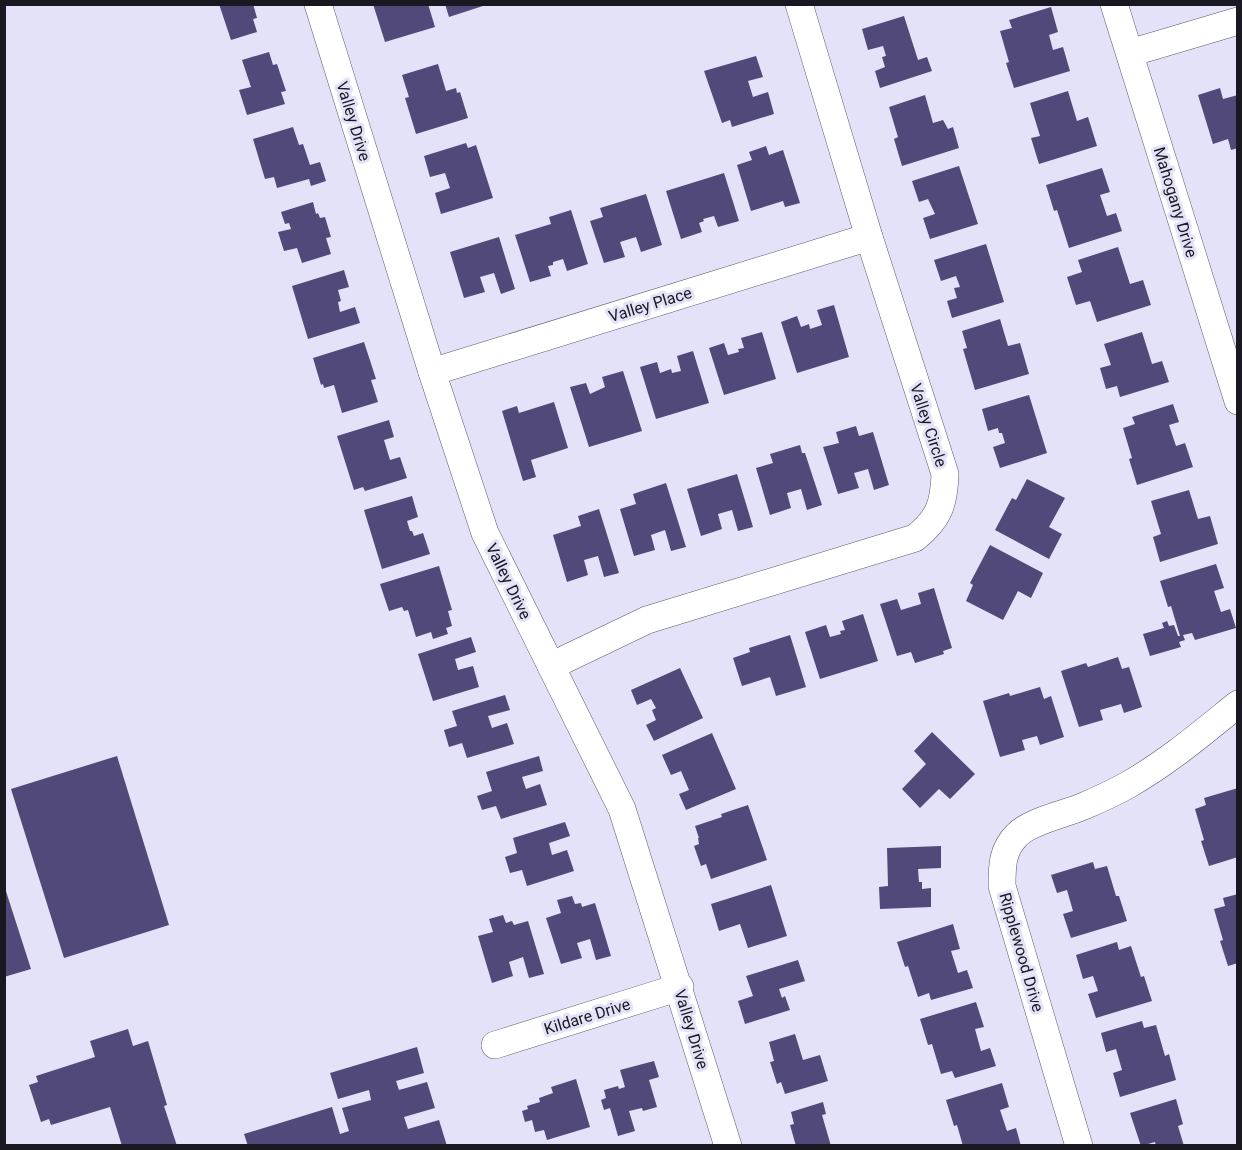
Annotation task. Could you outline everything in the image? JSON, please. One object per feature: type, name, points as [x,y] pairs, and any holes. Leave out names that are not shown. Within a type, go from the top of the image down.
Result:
[{"type":"street","name":"Valley Drive","points":[[318,4],[432,372],[485,533],[622,809],[680,987],[728,1146]]},
{"type":"street","name":"Valley Circle","points":[[551,666],[647,620],[915,538],[930,526],[938,513],[944,494],[945,474],[869,237],[799,4]]},
{"type":"street","name":"Mahogany Drive","points":[[1114,4],[1229,344],[1238,401]]},
{"type":"street","points":[[1130,53],[1238,21]]},
{"type":"street","name":"Valley Place","points":[[432,372],[869,237]]},
{"type":"street","name":"Ripplewood Drive","points":[[1079,1146],[1002,886],[1002,864],[1006,849],[1018,834],[1029,827],[1085,806],[1168,760],[1238,704]]},
{"type":"street","name":"Kildare Drive","points":[[495,1045],[680,987]]},
{"type":"building","points":[[219,4],[253,4],[257,18],[253,19],[257,32],[231,40]]},
{"type":"building","points":[[373,4],[428,4],[435,27],[385,42]]},
{"type":"building","points":[[445,4],[486,4],[486,5],[449,17]]},
{"type":"building","points":[[1051,7],[1058,32],[1049,35],[1053,50],[1063,47],[1070,71],[1014,88],[1006,63],[1009,62],[1000,31],[1012,28],[1009,20]]},
{"type":"building","points":[[904,16],[918,60],[927,57],[932,71],[880,88],[875,71],[885,67],[882,57],[886,56],[883,46],[868,50],[862,29]]},
{"type":"building","points":[[269,52],[273,65],[277,64],[286,91],[281,92],[285,104],[247,115],[239,90],[251,87],[242,60]]},
{"type":"building","points":[[756,56],[763,77],[748,81],[753,97],[768,92],[774,114],[732,127],[730,120],[722,123],[704,71]]},
{"type":"building","points":[[438,64],[446,91],[456,88],[457,93],[460,92],[468,118],[416,134],[405,98],[409,97],[402,75]]},
{"type":"building","points":[[1220,88],[1223,99],[1238,95],[1238,148],[1231,150],[1228,139],[1213,144],[1198,95]]},
{"type":"building","points":[[1068,91],[1077,121],[1088,117],[1097,146],[1039,164],[1031,138],[1040,136],[1030,103]]},
{"type":"building","points":[[925,95],[933,123],[943,120],[948,129],[953,127],[959,148],[902,166],[894,139],[898,137],[889,107]]},
{"type":"building","points":[[293,127],[299,145],[303,144],[310,165],[320,162],[326,181],[311,186],[309,179],[277,188],[274,177],[265,179],[253,139]]},
{"type":"building","points":[[466,143],[468,148],[476,145],[493,198],[441,214],[435,193],[450,188],[445,173],[430,177],[424,156]]},
{"type":"building","points":[[766,146],[769,155],[783,150],[800,203],[785,207],[783,201],[751,211],[737,165],[752,160],[749,152]]},
{"type":"building","points":[[959,166],[978,224],[930,239],[923,218],[935,214],[928,199],[919,202],[912,181]]},
{"type":"building","points":[[1102,168],[1110,192],[1100,195],[1107,216],[1116,213],[1122,231],[1069,248],[1046,185]]},
{"type":"building","points":[[724,173],[739,221],[718,227],[714,216],[703,219],[704,221],[699,223],[702,232],[681,239],[666,191]]},
{"type":"building","points":[[646,194],[662,245],[641,252],[636,237],[620,242],[625,257],[604,263],[590,221],[603,217],[600,208]]},
{"type":"building","points":[[313,202],[316,214],[318,213],[320,218],[325,217],[331,237],[326,238],[331,254],[302,263],[297,248],[284,251],[278,232],[291,229],[289,223],[285,224],[281,212]]},
{"type":"building","points":[[571,210],[588,264],[567,271],[563,259],[553,262],[553,265],[548,266],[551,276],[530,282],[515,235],[551,224],[549,217]]},
{"type":"building","points":[[499,237],[515,289],[501,294],[494,273],[480,277],[485,292],[464,298],[450,252]]},
{"type":"building","points":[[986,244],[1004,302],[952,318],[947,301],[957,298],[954,288],[960,287],[956,276],[941,281],[934,260]]},
{"type":"building","points":[[1118,247],[1130,284],[1143,280],[1151,305],[1097,322],[1090,301],[1076,305],[1067,277],[1082,272],[1078,260]]},
{"type":"building","points":[[344,270],[349,287],[338,290],[341,301],[338,302],[340,312],[355,307],[360,323],[308,339],[292,286]]},
{"type":"building","points":[[834,305],[849,357],[797,373],[781,322],[797,316],[801,327],[809,324],[810,329],[822,325],[817,310]]},
{"type":"building","points":[[1000,319],[1008,346],[1020,343],[1029,374],[975,390],[963,349],[967,348],[962,331]]},
{"type":"building","points":[[762,332],[776,379],[724,395],[709,348],[724,343],[728,355],[739,352],[738,349],[744,348],[741,338]]},
{"type":"building","points":[[1142,332],[1152,364],[1162,361],[1169,382],[1120,397],[1117,386],[1106,389],[1100,368],[1111,365],[1104,344]]},
{"type":"building","points":[[364,342],[376,379],[371,380],[378,402],[342,413],[334,385],[324,388],[323,384],[321,385],[313,358]]},
{"type":"building","points":[[693,351],[709,403],[656,419],[640,367],[657,362],[660,373],[671,369],[672,373],[681,371],[677,356]]},
{"type":"building","points":[[623,371],[642,431],[589,447],[570,387],[586,383],[590,394],[605,387],[602,377]]},
{"type":"building","points":[[1029,395],[1047,453],[1000,468],[993,447],[1005,443],[1002,433],[999,433],[998,428],[988,431],[982,409]]},
{"type":"building","points":[[554,402],[568,448],[531,460],[536,477],[523,481],[502,411],[517,406],[519,413]]},
{"type":"building","points":[[1173,404],[1179,422],[1169,425],[1176,446],[1185,443],[1193,467],[1137,485],[1123,428],[1135,424],[1132,417]]},
{"type":"building","points":[[389,420],[394,437],[384,440],[390,460],[400,457],[407,478],[365,491],[363,487],[354,490],[337,436]]},
{"type":"building","points":[[856,426],[859,436],[873,432],[889,485],[874,490],[868,469],[854,473],[859,488],[838,494],[823,447],[839,443],[836,432]]},
{"type":"building","points":[[800,445],[802,453],[805,453],[822,505],[807,510],[801,489],[787,493],[791,508],[770,515],[756,468],[773,463],[770,454]]},
{"type":"building","points":[[737,474],[753,527],[738,531],[732,510],[718,514],[722,529],[701,536],[687,489]]},
{"type":"building","points":[[1027,479],[1065,498],[1049,527],[1062,534],[1049,559],[995,530],[1012,498],[1016,500]]},
{"type":"building","points":[[666,483],[686,547],[671,551],[665,530],[651,535],[655,550],[634,556],[620,509],[636,504],[633,494]]},
{"type":"building","points":[[1189,490],[1198,519],[1210,516],[1218,544],[1160,562],[1153,537],[1161,534],[1151,501]]},
{"type":"building","points":[[412,496],[418,517],[407,521],[410,531],[414,536],[423,533],[430,554],[382,569],[364,510]]},
{"type":"building","points":[[599,509],[619,573],[604,577],[598,556],[584,560],[588,575],[567,582],[553,535],[581,526],[578,516]]},
{"type":"building","points":[[990,545],[1043,573],[1031,598],[1018,591],[1003,620],[966,601],[973,585],[970,583]]},
{"type":"building","points":[[1216,564],[1224,588],[1214,591],[1221,612],[1230,609],[1236,628],[1195,640],[1192,633],[1183,635],[1185,640],[1179,642],[1181,647],[1150,656],[1143,634],[1164,628],[1162,623],[1167,621],[1169,626],[1174,625],[1180,636],[1160,581]]},
{"type":"building","points":[[439,566],[452,610],[448,611],[452,626],[446,628],[448,634],[433,639],[431,632],[416,637],[408,610],[404,611],[402,607],[389,611],[380,584]]},
{"type":"building","points":[[934,588],[952,648],[943,651],[944,654],[915,663],[911,652],[897,656],[880,604],[897,599],[901,610],[921,604],[918,593]]},
{"type":"building","points":[[863,614],[878,661],[820,679],[805,632],[826,625],[830,637],[841,634],[840,631],[845,630],[842,621]]},
{"type":"building","points":[[790,635],[806,687],[776,696],[770,677],[742,686],[733,658],[750,652],[749,648]]},
{"type":"building","points":[[471,637],[476,652],[455,659],[458,670],[473,666],[479,687],[433,701],[418,654]]},
{"type":"building","points":[[1118,657],[1122,669],[1129,667],[1142,707],[1124,713],[1121,704],[1100,710],[1103,720],[1079,727],[1061,671],[1086,663],[1088,667]]},
{"type":"building","points":[[680,668],[703,718],[654,741],[646,725],[656,720],[652,710],[656,708],[651,699],[637,705],[631,690]]},
{"type":"building","points":[[1040,687],[1044,699],[1051,696],[1064,737],[1040,745],[1037,736],[1022,740],[1025,750],[1000,757],[983,701]]},
{"type":"building","points":[[505,695],[510,710],[488,716],[492,728],[507,723],[514,744],[467,758],[462,743],[449,747],[444,730],[457,726],[452,711]]},
{"type":"building","points":[[932,732],[975,774],[950,799],[939,789],[920,808],[902,789],[926,764],[914,751]]},
{"type":"building","points":[[712,733],[736,789],[686,810],[679,794],[689,790],[681,771],[671,775],[662,755]]},
{"type":"building","points":[[117,756],[169,925],[64,958],[11,789]]},
{"type":"building","points":[[539,756],[543,771],[522,777],[526,789],[540,784],[547,805],[501,819],[496,806],[482,810],[477,796],[492,791],[486,772]]},
{"type":"building","points":[[1238,788],[1238,857],[1209,866],[1201,841],[1204,840],[1195,809],[1206,805],[1204,798]]},
{"type":"building","points":[[748,805],[767,860],[711,879],[706,864],[701,866],[694,846],[699,844],[695,826]]},
{"type":"building","points":[[565,822],[570,836],[549,843],[552,855],[567,850],[574,871],[527,886],[522,870],[510,873],[505,857],[517,853],[513,838]]},
{"type":"building","points":[[941,846],[941,868],[918,869],[922,889],[931,888],[931,907],[880,909],[879,887],[888,886],[887,848]]},
{"type":"building","points":[[1093,862],[1095,869],[1107,866],[1127,921],[1071,938],[1063,914],[1073,911],[1067,890],[1057,893],[1051,875]]},
{"type":"building","points":[[4,885],[31,969],[4,977]]},
{"type":"building","points":[[771,885],[787,936],[748,948],[740,924],[719,931],[711,904]]},
{"type":"building","points":[[1238,894],[1238,963],[1228,966],[1220,941],[1223,940],[1214,909],[1225,906],[1223,898]]},
{"type":"building","points":[[572,896],[575,904],[581,903],[582,907],[595,903],[611,956],[596,960],[590,939],[577,943],[582,958],[561,964],[546,918],[561,913],[557,900]]},
{"type":"building","points":[[503,915],[506,923],[512,921],[514,925],[528,921],[544,974],[529,978],[523,957],[509,962],[513,976],[492,983],[478,936],[493,932],[489,919]]},
{"type":"building","points":[[953,924],[960,949],[951,951],[958,973],[967,970],[973,988],[931,1000],[929,993],[918,997],[897,942]]},
{"type":"building","points":[[1117,942],[1119,950],[1131,946],[1152,1001],[1096,1018],[1088,994],[1098,991],[1093,976],[1083,979],[1076,955]]},
{"type":"building","points":[[798,960],[805,981],[779,989],[782,998],[785,996],[790,1010],[745,1024],[738,1001],[753,996],[746,976]]},
{"type":"building","points":[[976,1002],[984,1027],[975,1029],[981,1051],[990,1048],[996,1066],[955,1078],[952,1071],[941,1074],[932,1044],[928,1045],[920,1019]]},
{"type":"building","points":[[1142,1021],[1144,1028],[1156,1025],[1165,1056],[1169,1054],[1176,1080],[1120,1097],[1113,1073],[1122,1070],[1116,1049],[1106,1052],[1101,1033]]},
{"type":"building","points":[[128,1029],[133,1046],[148,1041],[167,1105],[164,1106],[177,1146],[122,1146],[110,1107],[51,1125],[49,1119],[41,1122],[29,1085],[38,1082],[36,1076],[95,1057],[90,1041]]},
{"type":"building","points":[[795,1034],[803,1060],[820,1055],[828,1081],[785,1094],[781,1082],[777,1084],[770,1062],[774,1061],[769,1042]]},
{"type":"building","points":[[417,1047],[424,1073],[396,1081],[399,1090],[427,1082],[435,1108],[404,1117],[408,1129],[439,1120],[447,1146],[248,1146],[244,1134],[332,1107],[340,1134],[349,1131],[342,1108],[371,1100],[369,1090],[338,1099],[330,1073]]},
{"type":"building","points":[[654,1061],[659,1077],[649,1080],[657,1107],[643,1111],[642,1108],[629,1111],[635,1131],[618,1136],[610,1108],[604,1110],[601,1100],[606,1098],[604,1090],[618,1086],[619,1089],[625,1087],[620,1070]]},
{"type":"building","points":[[576,1079],[590,1127],[547,1140],[544,1130],[535,1132],[532,1120],[525,1122],[522,1111],[528,1109],[527,1106],[540,1102],[539,1098],[553,1093],[551,1087]]},
{"type":"building","points":[[1002,1083],[1009,1107],[1000,1110],[1007,1131],[1016,1128],[1021,1146],[963,1146],[946,1100]]},
{"type":"building","points":[[1176,1099],[1183,1124],[1178,1126],[1184,1146],[1156,1146],[1155,1142],[1141,1146],[1130,1113]]},
{"type":"building","points":[[823,1102],[826,1114],[822,1115],[831,1146],[796,1146],[790,1125],[794,1124],[791,1112]]}]
